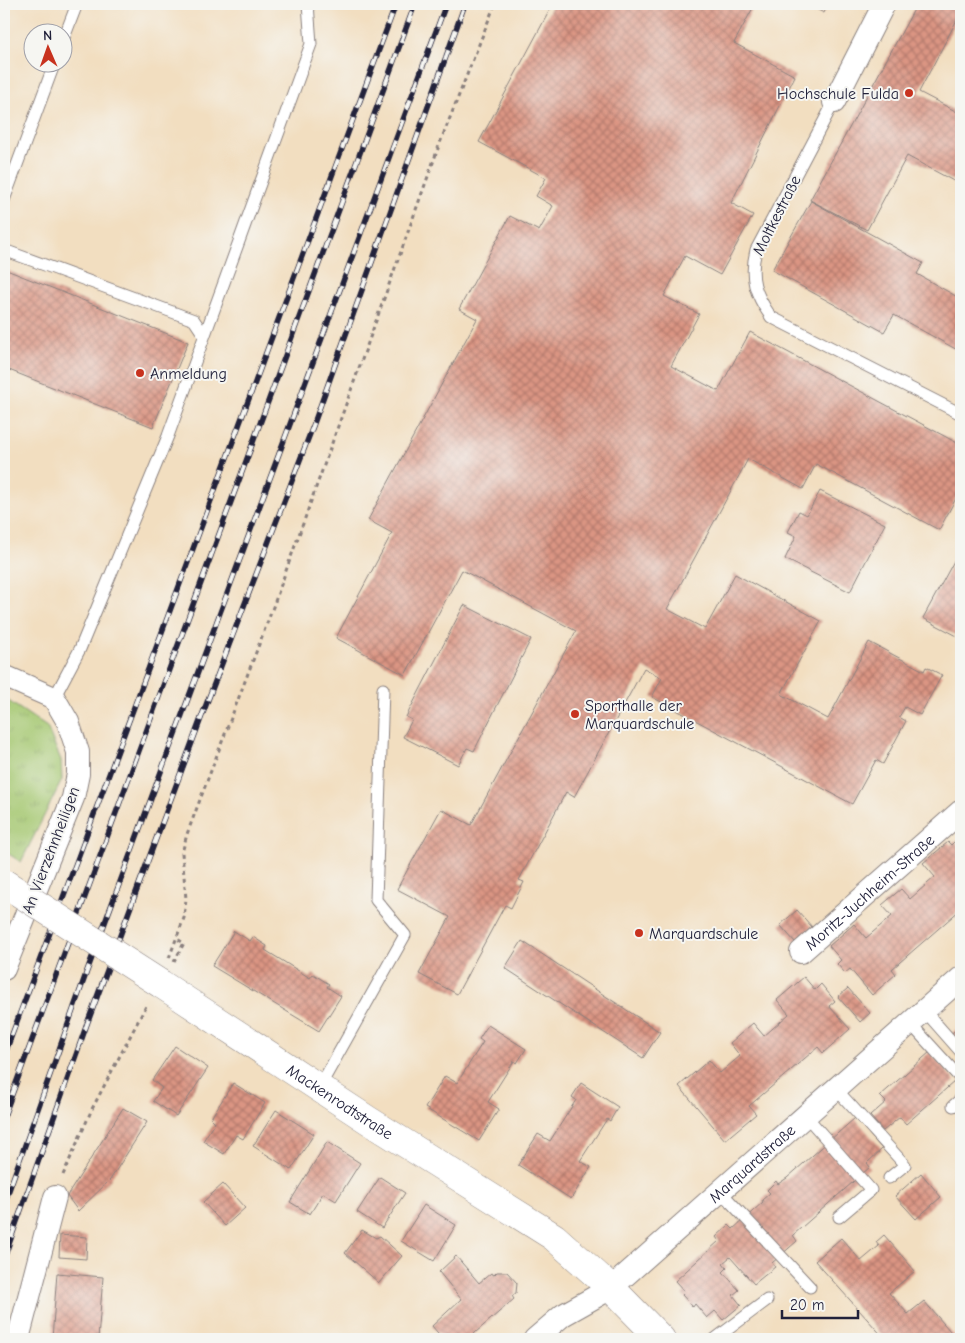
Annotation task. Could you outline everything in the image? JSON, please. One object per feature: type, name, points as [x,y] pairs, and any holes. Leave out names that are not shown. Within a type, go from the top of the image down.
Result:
[{"type":"street","name":"Moltkestraße","points":[[834,102],[884,4]]},
{"type":"street","points":[[4,676],[54,698]]},
{"type":"street","name":"An Vierzehnheiligen","points":[[4,969],[73,798],[78,774],[78,752],[68,722],[54,698]]},
{"type":"street","name":"Moritz-Juchheim-Straße","points":[[802,952],[961,811]]},
{"type":"street","name":"Mackenrodtstraße","points":[[4,883],[319,1088],[554,1237],[611,1288],[661,1339]]},
{"type":"street","name":"Marquardstraße","points":[[535,1339],[574,1309],[611,1288],[961,978]]},
{"type":"street","points":[[18,1339],[55,1197]]},
{"type":"lane","points":[[70,22],[77,4]]},
{"type":"lane","points":[[54,698],[83,642],[168,436],[311,44],[308,4]]},
{"type":"lane","points":[[4,200],[51,72]]},
{"type":"lane","name":"Moltkestraße","points":[[834,102],[756,250],[752,267],[757,296],[771,317],[961,414]]},
{"type":"lane","points":[[4,250],[194,320],[204,335]]},
{"type":"lane","points":[[319,1088],[405,935],[376,900],[383,689]]},
{"type":"lane","points":[[917,1017],[961,1052]]},
{"type":"lane","points":[[917,1017],[961,1079]]},
{"type":"lane","points":[[836,1089],[905,1165],[890,1178]]},
{"type":"lane","points":[[806,1116],[871,1190],[839,1217]]},
{"type":"lane","points":[[721,1192],[810,1287]]},
{"type":"lane","points":[[715,1339],[768,1300]]},
{"type":"path","points":[[169,956],[184,918],[186,899],[182,853],[186,834],[269,618],[440,142],[495,4]]},
{"type":"path","points":[[55,1197],[79,1135],[184,942],[177,938]]},
{"type":"green space","points":[[4,698],[47,727],[61,760],[62,780],[21,862],[4,851]]},
{"type":"building","points":[[553,4],[755,4],[734,43],[795,76],[731,203],[753,215],[720,275],[685,256],[664,296],[699,314],[671,366],[718,391],[750,332],[961,445],[961,489],[939,530],[816,464],[803,489],[748,459],[667,609],[705,629],[735,574],[821,621],[781,694],[828,719],[869,642],[924,671],[926,667],[942,675],[920,715],[905,707],[899,717],[906,721],[883,764],[876,760],[852,804],[652,697],[662,678],[644,668],[574,797],[566,792],[519,880],[524,882],[511,908],[505,905],[457,994],[419,974],[450,917],[397,889],[441,809],[471,825],[576,631],[462,570],[405,675],[336,638],[392,533],[368,520],[477,319],[459,309],[510,216],[539,231],[553,206],[536,196],[546,178],[479,142]]},
{"type":"building","points":[[806,4],[828,4],[824,13]]},
{"type":"building","name":"Hochschule Fulda","points":[[917,4],[961,4],[961,12],[919,92],[961,114],[961,185],[907,156],[867,230],[810,200]]},
{"type":"building","points":[[811,201],[923,263],[917,274],[961,299],[961,352],[894,315],[884,332],[772,270]]},
{"type":"building","points":[[4,269],[188,342],[153,427],[4,368]]},
{"type":"building","points":[[820,491],[885,524],[850,592],[785,559],[796,536],[788,532],[799,511],[807,515]]},
{"type":"building","points":[[961,548],[961,638],[923,618]]},
{"type":"building","points":[[464,605],[531,639],[474,751],[467,748],[458,765],[403,737],[412,720],[406,717]]},
{"type":"building","points":[[955,841],[961,848],[958,854],[961,854],[961,909],[892,969],[896,974],[872,995],[850,969],[845,973],[837,964],[841,960],[829,946],[854,924],[866,938],[892,916],[882,905],[901,889],[910,899],[935,877],[923,863],[948,842],[951,845]]},
{"type":"building","points":[[797,910],[812,927],[795,942],[780,925]]},
{"type":"building","points":[[234,931],[250,941],[253,937],[267,946],[265,950],[310,978],[313,974],[329,984],[327,987],[341,996],[319,1031],[212,966]]},
{"type":"building","points":[[522,941],[660,1032],[643,1058],[505,968]]},
{"type":"building","points":[[804,977],[815,990],[821,984],[835,1001],[829,1006],[850,1029],[823,1053],[818,1047],[749,1106],[756,1114],[725,1140],[679,1086],[709,1060],[720,1073],[740,1056],[730,1043],[753,1023],[764,1036],[789,1014],[777,1000]]},
{"type":"building","points":[[848,988],[870,1013],[860,1022],[838,997]]},
{"type":"building","points":[[488,1025],[526,1049],[517,1063],[514,1061],[488,1102],[499,1109],[479,1141],[425,1108],[445,1076],[457,1083],[483,1042],[479,1039]]},
{"type":"building","points":[[961,1025],[961,1043],[952,1033]]},
{"type":"building","points":[[175,1046],[208,1068],[176,1116],[153,1101],[162,1088],[152,1080]]},
{"type":"building","points":[[930,1052],[955,1081],[906,1124],[900,1117],[883,1131],[870,1116],[886,1102],[880,1096]]},
{"type":"building","points":[[233,1083],[265,1103],[243,1139],[236,1135],[224,1154],[203,1141],[215,1122],[211,1118]]},
{"type":"building","points":[[581,1083],[618,1107],[610,1121],[607,1119],[580,1161],[591,1167],[571,1199],[518,1165],[538,1134],[550,1141],[576,1100],[572,1097]]},
{"type":"building","points":[[123,1108],[147,1122],[110,1180],[78,1211],[67,1196]]},
{"type":"building","points":[[276,1110],[314,1134],[291,1170],[253,1146]]},
{"type":"building","points":[[855,1118],[882,1149],[867,1163],[870,1167],[793,1235],[797,1241],[772,1263],[775,1267],[754,1284],[730,1257],[723,1263],[727,1268],[723,1272],[739,1290],[733,1295],[741,1305],[723,1320],[715,1311],[707,1318],[695,1304],[693,1307],[682,1295],[685,1292],[675,1281],[719,1241],[716,1237],[729,1225],[733,1229],[763,1202],[762,1200],[770,1193],[767,1190],[776,1181],[778,1184],[787,1178]]},
{"type":"building","points":[[327,1142],[360,1163],[336,1201],[323,1193],[310,1214],[290,1202]]},
{"type":"building","points":[[921,1173],[941,1197],[916,1219],[895,1196]]},
{"type":"building","points":[[380,1177],[405,1193],[382,1228],[357,1212]]},
{"type":"building","points":[[223,1184],[245,1208],[225,1226],[203,1202]]},
{"type":"building","points":[[424,1205],[456,1225],[434,1261],[401,1241]]},
{"type":"building","points":[[362,1230],[376,1238],[380,1236],[402,1256],[379,1283],[345,1253]]},
{"type":"building","points":[[60,1235],[87,1237],[86,1259],[59,1257]]},
{"type":"building","points":[[884,1235],[915,1271],[889,1293],[908,1314],[924,1301],[957,1339],[885,1339],[815,1261],[841,1238],[861,1261],[879,1246],[876,1242]]},
{"type":"building","points":[[456,1256],[479,1283],[491,1273],[494,1275],[497,1272],[507,1272],[517,1283],[516,1293],[512,1296],[514,1299],[468,1339],[443,1339],[432,1326],[461,1299],[439,1272]]},
{"type":"building","points":[[57,1273],[103,1277],[98,1339],[52,1339]]},
{"type":"railway","points":[[4,1056],[396,4]]},
{"type":"railway","points":[[4,1116],[415,4]]},
{"type":"railway","points":[[4,1204],[87,971],[446,4]]},
{"type":"railway","points":[[4,1258],[87,1024],[313,426],[465,4]]},
{"type":"place","name":"Hochschule Fulda","points":[[909,93]]},
{"type":"place","name":"Anmeldung","points":[[140,373]]},
{"type":"place","name":"Sporthalle der Marquardschule","points":[[575,714]]},
{"type":"place","name":"Marquardschule","points":[[639,933]]}]
